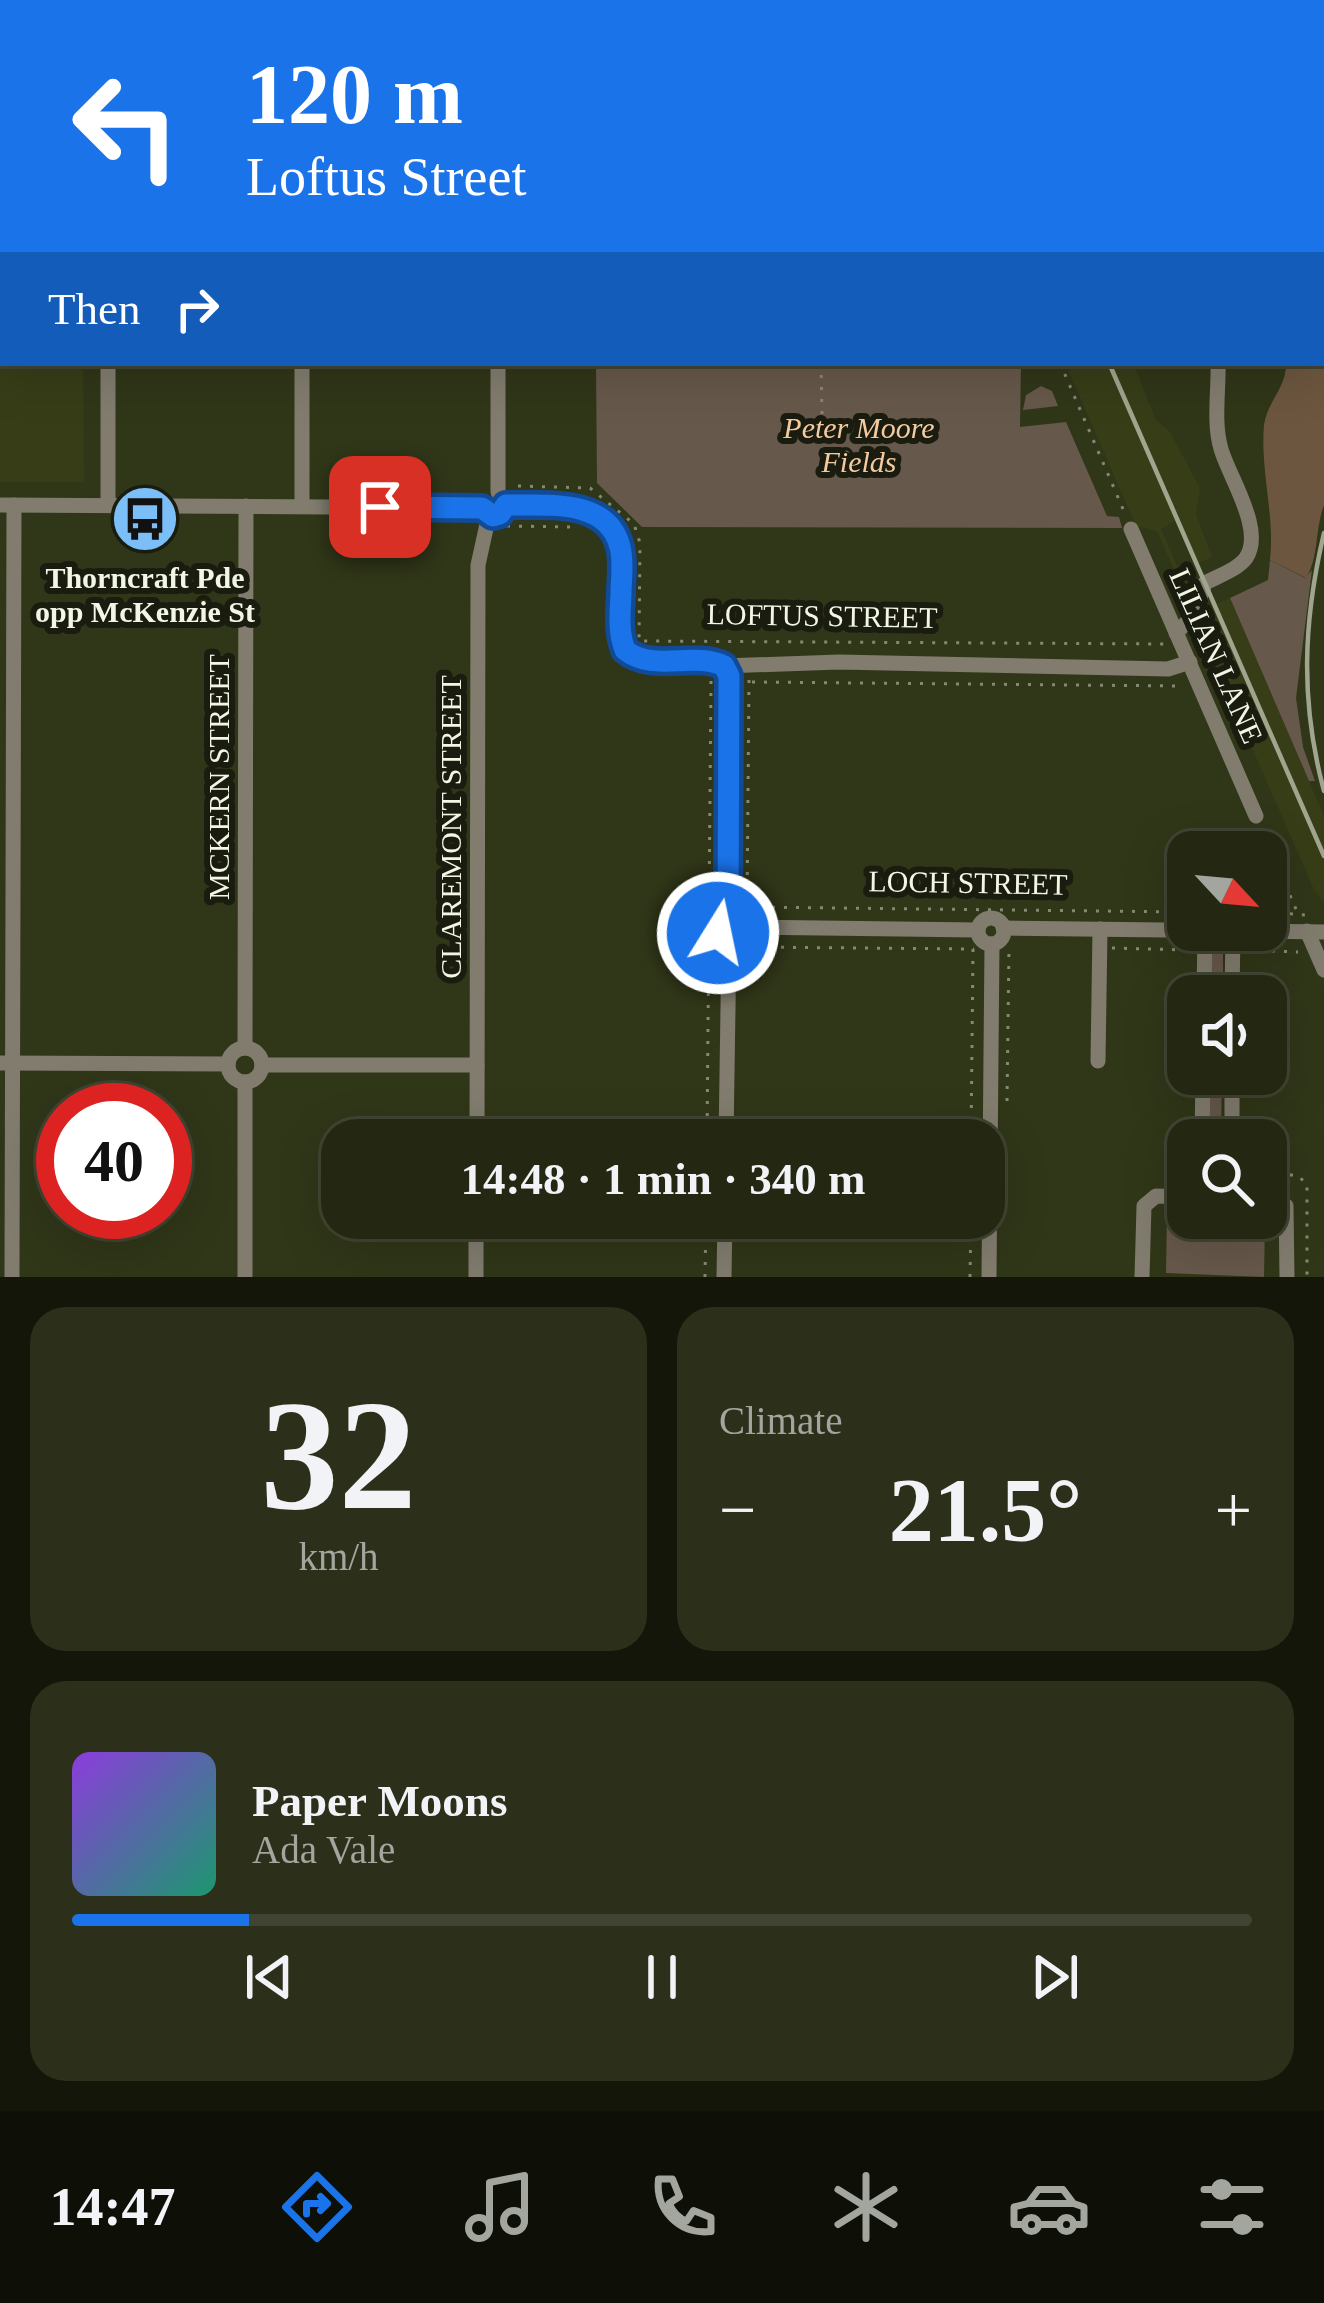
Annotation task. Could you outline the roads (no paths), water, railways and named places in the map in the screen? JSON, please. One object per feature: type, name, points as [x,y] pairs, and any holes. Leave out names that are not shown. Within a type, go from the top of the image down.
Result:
[{"type":"street","points":[[108,366],[108,505]]},
{"type":"street","points":[[302,366],[302,506]]},
{"type":"street","points":[[13,1277],[6,1064],[7,505],[302,506],[500,514],[498,366]]},
{"type":"street","points":[[1176,632],[1194,615],[1205,583],[1235,567],[1251,545],[1235,480],[1221,449],[1216,414],[1218,366]]},
{"type":"street","name":"LOFTUS STREET","points":[[502,498],[578,507],[599,516],[621,548],[620,629],[625,650],[641,660],[709,661],[724,666],[750,662],[1168,669],[1190,662]]},
{"type":"street","name":"MCKERN STREET","points":[[245,1048],[246,506]]},
{"type":"street","name":"CLAREMONT STREET","points":[[476,1119],[478,566],[485,512]]},
{"type":"street","name":"LILIAN LANE","points":[[1131,529],[1256,817]]},
{"type":"street","points":[[724,666],[729,676],[728,913]]},
{"type":"street","points":[[727,1119],[737,944],[746,927],[740,915],[728,913],[719,919],[717,928],[721,937],[737,944]]},
{"type":"street","points":[[992,918],[1004,928],[1000,940],[992,944],[982,940],[978,930],[984,920],[992,918]]},
{"type":"street","name":"LOCH STREET","points":[[746,927],[978,930]]},
{"type":"street","name":"LOCH STREET","points":[[1004,928],[1167,930]]},
{"type":"street","points":[[1098,1060],[1100,929]]},
{"type":"street","points":[[1315,932],[1324,970]]},
{"type":"street","points":[[989,1277],[992,944]]},
{"type":"street","points":[[245,1048],[259,1055],[262,1065],[255,1078],[245,1082],[231,1075],[228,1064],[235,1051],[245,1048]]},
{"type":"street","points":[[6,1064],[228,1064]]},
{"type":"street","points":[[262,1065],[476,1065]]},
{"type":"street","points":[[244,1277],[245,1082]]},
{"type":"street","points":[[1142,1277],[1144,1207],[1156,1196],[1167,1196]]},
{"type":"street","points":[[476,1239],[476,1277]]},
{"type":"street","points":[[724,1239],[724,1277]]},
{"type":"street","points":[[1286,1239],[1287,1277]]},
{"type":"railway","points":[[1110,366],[1324,856]]},
{"type":"railway","points":[[1324,533],[1307,662],[1311,726],[1324,791]]},
{"type":"place","name":"Thorncraft Pde opp McKenzie St","points":[[145,519]]},
{"type":"park label","name":"Peter Moore Fields","points":[[859,445]]}]
